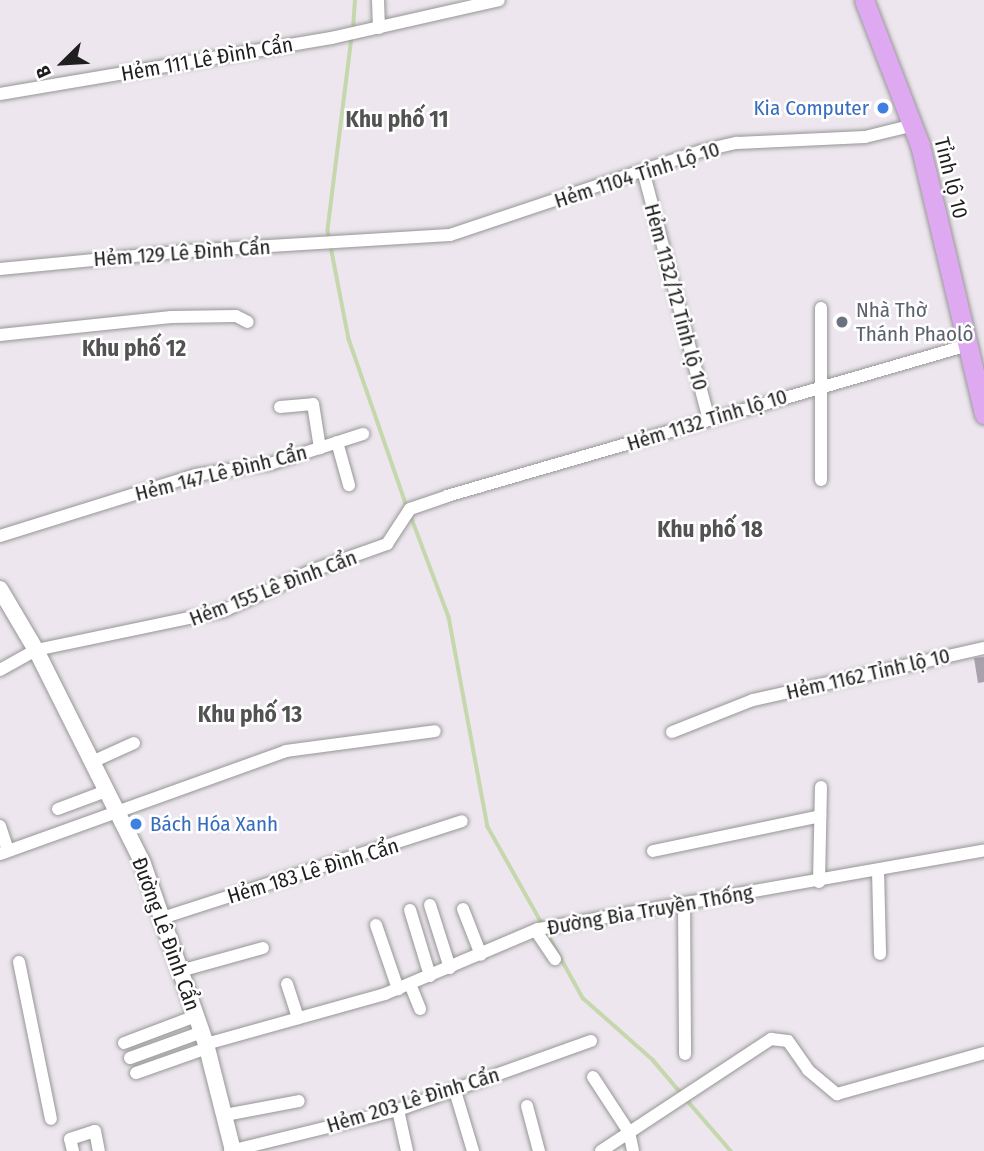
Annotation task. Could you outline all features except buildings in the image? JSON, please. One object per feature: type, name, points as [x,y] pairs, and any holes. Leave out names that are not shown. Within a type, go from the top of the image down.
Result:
[{"type":"main road","name":"Tỉnh lộ 10","points":[[864,0],[914,125],[984,412]]},
{"type":"street","points":[[378,0],[379,28]]},
{"type":"street","name":"Hẻm 111 Lê Đình Cẩn","points":[[0,94],[331,38],[499,0]]},
{"type":"street","name":"Hẻm 1104 Tỉnh Lộ 10","points":[[364,244],[450,235],[644,174],[701,151],[737,143],[865,137],[914,125]]},
{"type":"street","name":"Hẻm 1132/12 Tỉnh lộ 10","points":[[644,174],[709,420]]},
{"type":"street","name":"Hẻm 129 Lê Đình Cẩn","points":[[0,269],[313,244],[364,244]]},
{"type":"street","points":[[821,308],[821,480]]},
{"type":"street","points":[[0,335],[171,317],[236,316],[248,322]]},
{"type":"street","name":"Hẻm 1132 Tỉnh lộ 10","points":[[447,496],[823,384],[968,345]]},
{"type":"street","points":[[279,408],[313,404],[320,448]]},
{"type":"street","name":"Hẻm 147 Lê Đình Cẩn","points":[[0,536],[196,475],[270,464],[363,434]]},
{"type":"street","points":[[337,442],[349,485]]},
{"type":"street","name":"Hẻm 155 Lê Đình Cẩn","points":[[0,670],[36,650],[223,611],[311,571],[381,548],[398,529],[410,509],[447,496]]},
{"type":"street","name":"Đường Lê Đình Cẩn","points":[[0,589],[36,650],[106,790],[162,918],[205,1041],[226,1115],[232,1151]]},
{"type":"street","name":"Hẻm 1162 Tỉnh lộ 10","points":[[672,732],[753,699],[984,648]]},
{"type":"street","points":[[0,826],[4,852],[286,751],[435,731]]},
{"type":"street","points":[[92,762],[134,743]]},
{"type":"street","points":[[819,882],[821,787]]},
{"type":"street","points":[[58,809],[106,790]]},
{"type":"street","points":[[653,851],[820,816]]},
{"type":"street","name":"Hẻm 183 Lê Đình Cẩn","points":[[162,918],[462,821]]},
{"type":"street","name":"Đường Bia Truyền Thống","points":[[205,1041],[298,1018],[404,986],[537,930],[576,921],[819,882],[984,850]]},
{"type":"street","points":[[878,870],[880,954]]},
{"type":"street","points":[[684,903],[685,1054]]},
{"type":"street","points":[[430,905],[450,968]]},
{"type":"street","points":[[463,909],[481,955]]},
{"type":"street","points":[[410,910],[430,976]]},
{"type":"street","points":[[376,925],[404,986],[420,1009]]},
{"type":"street","points":[[537,930],[555,959]]},
{"type":"street","points":[[180,971],[263,948]]},
{"type":"street","points":[[19,962],[51,1119]]},
{"type":"street","points":[[287,984],[298,1018]]},
{"type":"street","points":[[124,1043],[196,1017]]},
{"type":"street","points":[[601,1151],[676,1098],[771,1039],[788,1041],[808,1070],[837,1094],[984,1053]]},
{"type":"street","points":[[130,1058],[205,1041]]},
{"type":"street","points":[[136,1073],[205,1041]]},
{"type":"street","name":"Hẻm 203 Lê Đình Cẩn","points":[[232,1151],[398,1110],[591,1041]]},
{"type":"street","points":[[593,1077],[629,1132],[633,1151]]},
{"type":"street","points":[[455,1091],[473,1151]]},
{"type":"street","points":[[226,1115],[299,1101]]},
{"type":"street","points":[[527,1106],[539,1151]]},
{"type":"street","points":[[398,1110],[407,1151]]},
{"type":"street","points":[[71,1145],[95,1131],[99,1151]]},
{"type":"waterway","points":[[353,29],[355,0]]},
{"type":"waterway","points":[[352,37],[328,231],[349,339],[408,509]]},
{"type":"waterway","points":[[411,516],[449,617],[488,827],[543,925]]},
{"type":"waterway","points":[[546,931],[583,998],[653,1060],[681,1093]]},
{"type":"waterway","points":[[686,1099],[731,1151]]},
{"type":"place","name":"Kia Computer","points":[[883,108]]},
{"type":"place","name":"Nhà Thờ Thánh Phaolô","points":[[842,322]]},
{"type":"place","name":"Bách Hóa Xanh","points":[[136,824]]},
{"type":"district","name":"Khu phố 11","points":[[397,119]]},
{"type":"district","name":"Khu phố 12","points":[[134,348]]},
{"type":"district","name":"Khu phố 18","points":[[710,529]]},
{"type":"district","name":"Khu phố 13","points":[[250,714]]}]
